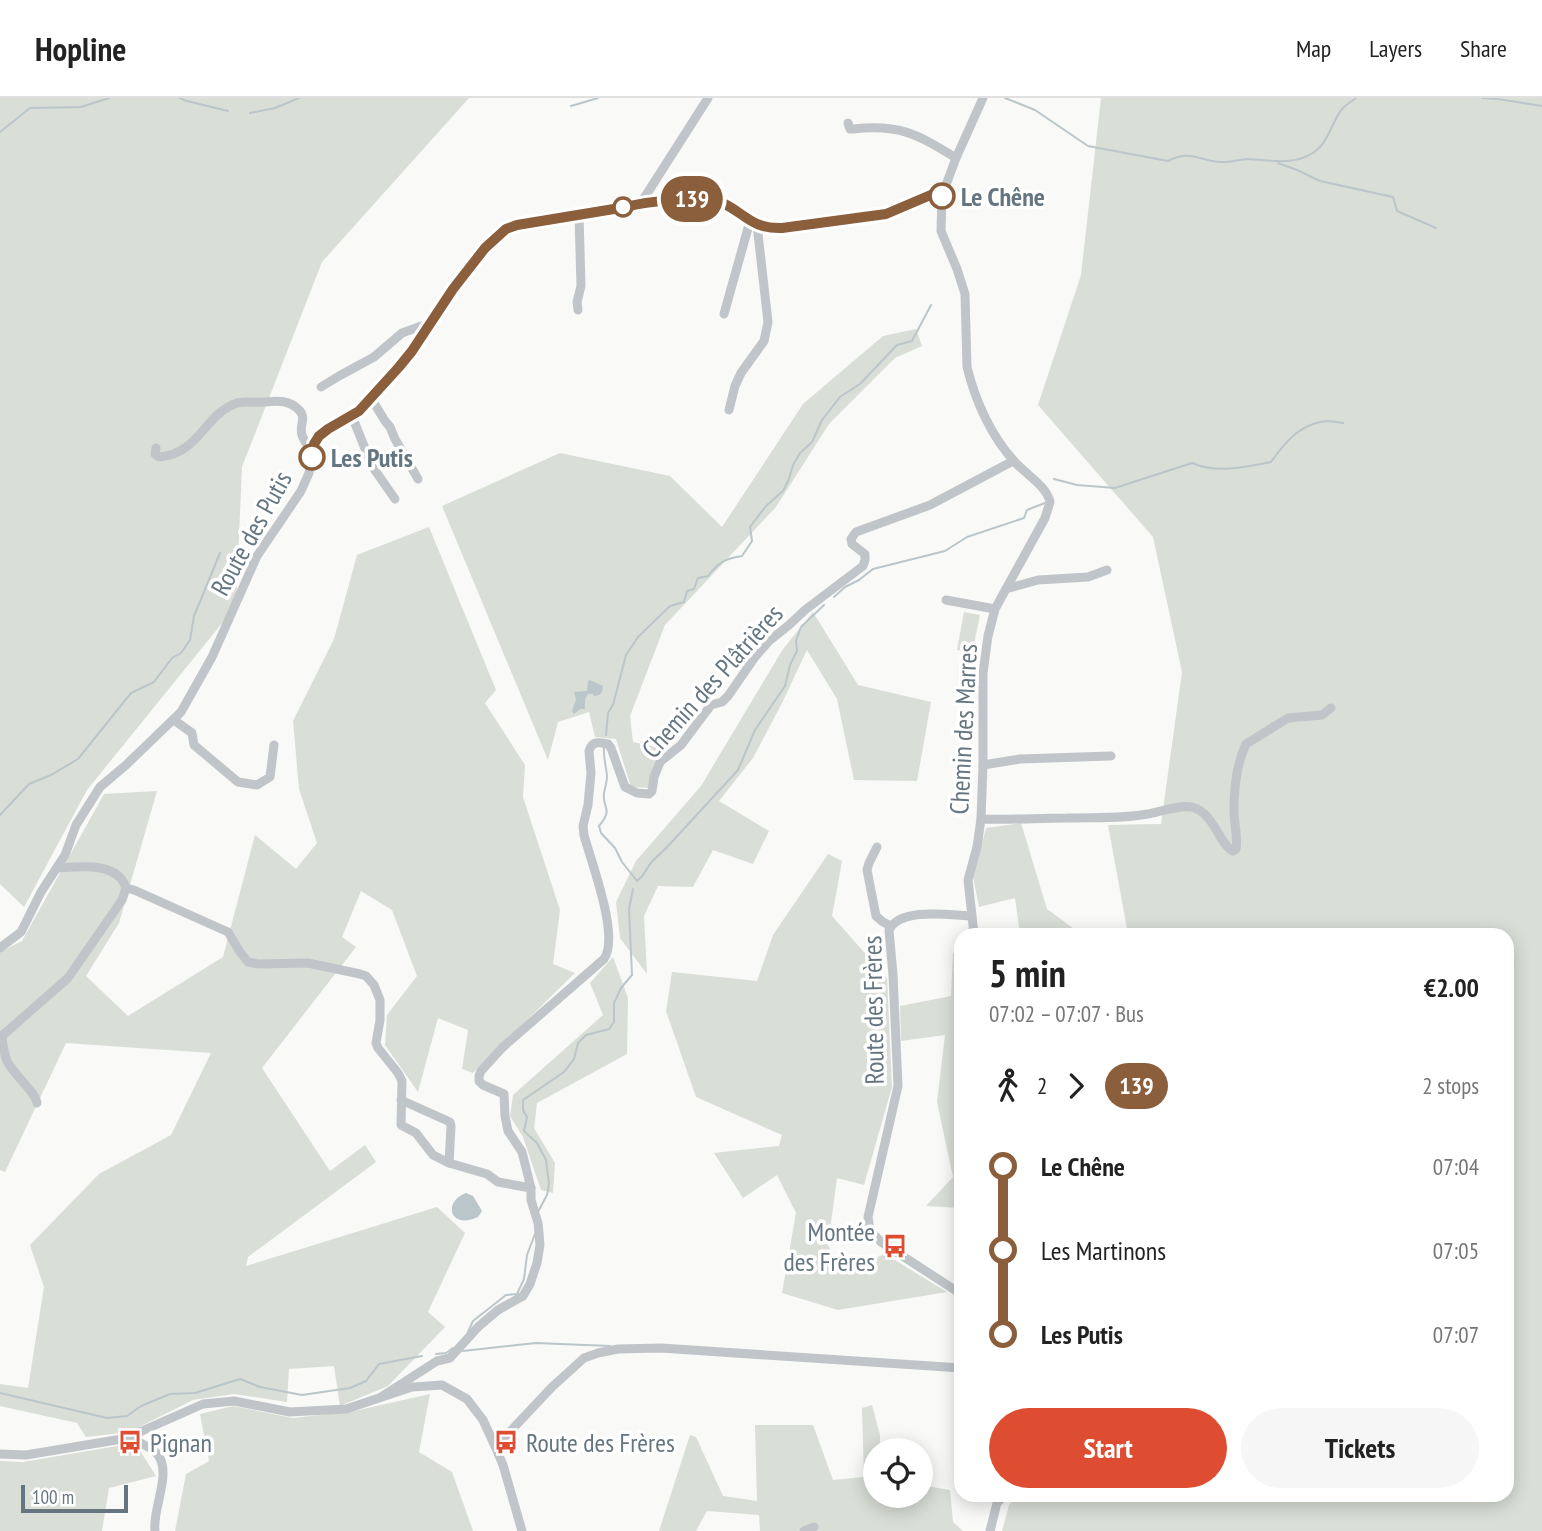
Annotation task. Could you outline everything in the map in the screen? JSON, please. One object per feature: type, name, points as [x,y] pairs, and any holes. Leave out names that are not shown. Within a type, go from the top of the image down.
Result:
[{"type":"street","points":[[641,203],[708,98]]},
{"type":"street","points":[[754,223],[782,228],[886,214],[940,192],[946,185],[983,98]]},
{"type":"street","points":[[848,123],[853,129],[887,128],[914,134],[956,158]]},
{"type":"street","name":"Chemin des Marres","points":[[940,192],[941,231],[965,294],[970,377],[987,421],[1000,444],[1013,461],[1046,492],[1050,502],[1045,518],[995,609],[988,636],[983,673],[981,819],[968,880],[973,928]]},
{"type":"street","name":"Route des Putis","points":[[0,948],[21,932],[41,892],[65,855],[76,825],[100,787],[127,765],[181,712],[212,657],[257,556],[301,491],[309,473],[314,444],[319,436],[359,411],[371,398],[412,351],[453,289],[485,248],[506,229],[517,225],[641,203],[700,198],[713,200],[721,202],[754,223]]},
{"type":"street","points":[[578,310],[581,286],[579,215]]},
{"type":"street","points":[[724,314],[754,223]]},
{"type":"street","points":[[729,410],[738,379],[764,341],[768,322],[754,223]]},
{"type":"street","points":[[321,387],[359,367],[402,333],[430,323]]},
{"type":"street","points":[[371,398],[418,479]]},
{"type":"street","points":[[156,448],[155,454],[159,457],[192,444],[213,419],[236,404],[280,400],[292,404],[300,411],[303,419],[302,436],[313,454]]},
{"type":"street","points":[[352,416],[372,467],[395,499]]},
{"type":"street","name":"Chemin des Plâtrières","points":[[381,1397],[436,1361],[450,1358],[478,1327],[498,1310],[523,1296],[537,1263],[540,1245],[538,1223],[522,1152],[508,1131],[504,1094],[483,1086],[479,1076],[503,1047],[607,954],[610,940],[607,914],[583,826],[590,787],[591,746],[599,742],[608,744],[625,788],[649,794],[660,762],[681,744],[711,705],[722,702],[728,696],[762,648],[805,610],[863,566],[865,554],[852,544],[851,539],[856,532],[939,501],[1013,461]]},
{"type":"street","points":[[1006,589],[1038,580],[1088,577],[1107,570]]},
{"type":"street","points":[[946,600],[995,609]]},
{"type":"street","points":[[981,819],[1143,815],[1186,806],[1194,807],[1206,815],[1223,838],[1226,847],[1233,851],[1237,843],[1234,808],[1236,783],[1246,744],[1289,718],[1322,715],[1331,708]]},
{"type":"street","points":[[174,720],[192,733],[194,745],[238,782],[257,785],[270,777],[274,745]]},
{"type":"street","points":[[983,765],[1020,759],[1111,755]]},
{"type":"street","points":[[877,847],[867,870],[876,916],[891,926]]},
{"type":"street","points":[[37,1103],[7,1061],[3,1035],[68,978],[122,900],[126,888],[119,876],[107,870],[93,867],[57,868]]},
{"type":"street","points":[[126,888],[228,932],[248,962],[308,963],[366,976],[374,985],[380,1000],[376,1043],[402,1081],[401,1125],[415,1133],[433,1155],[449,1163],[487,1174],[498,1182],[531,1188]]},
{"type":"street","name":"Route des Frères","points":[[954,1289],[881,1242],[868,1224],[868,1217],[898,1086],[889,930],[898,919],[904,917],[941,914],[971,916]]},
{"type":"street","points":[[401,1100],[450,1122],[449,1163]]},
{"type":"street","points":[[495,1446],[584,1358],[618,1349],[662,1348],[954,1368]]},
{"type":"street","points":[[0,1454],[26,1455],[132,1436],[203,1404],[234,1401],[290,1412],[346,1409],[412,1387],[442,1385],[467,1399],[483,1420],[511,1491],[522,1531]]},
{"type":"street","points":[[132,1436],[135,1441],[154,1450],[162,1463],[162,1485],[155,1531]]},
{"type":"street","points":[[990,1531],[998,1502]]},
{"type":"shaded area","points":[[0,98],[469,98],[322,262],[242,467],[236,606],[87,790],[24,907],[0,884]]},
{"type":"shaded area","points":[[1101,98],[1542,98],[1542,1531],[1002,1531],[1009,1505],[1012,1502],[1514,1502],[1514,928],[1127,928],[1108,825],[1161,824],[1182,672],[1153,537],[1038,405],[1081,275]]},
{"type":"shaded area","points":[[916,329],[922,346],[895,358],[829,424],[776,507],[665,625],[630,716],[633,742],[660,748],[649,788],[631,787],[616,739],[595,737],[589,712],[558,722],[548,760],[442,506],[560,453],[670,476],[722,527],[803,404],[883,336]]},
{"type":"shaded area","points":[[429,527],[496,690],[485,703],[525,765],[523,797],[560,910],[553,964],[575,973],[473,1073],[462,1069],[468,1030],[438,1018],[418,1092],[385,1045],[387,1015],[417,976],[392,910],[361,891],[342,937],[356,947],[262,1068],[330,1171],[365,1145],[376,1162],[248,1257],[246,1266],[437,1207],[465,1233],[428,1312],[445,1327],[388,1386],[340,1406],[334,1366],[289,1369],[287,1402],[234,1394],[193,1400],[129,1432],[86,1437],[77,1423],[0,1406],[0,1384],[28,1388],[44,1287],[30,1245],[99,1174],[171,1135],[211,1053],[66,1043],[5,1172],[0,1170],[0,952],[22,941],[104,794],[157,791],[119,923],[86,976],[128,1016],[223,957],[255,835],[296,869],[317,843],[299,789],[293,721],[334,639],[357,555]]},
{"type":"shaded area","points":[[813,612],[858,685],[931,702],[917,781],[854,780],[837,699],[807,650],[753,758],[719,801],[769,831],[753,864],[713,850],[693,887],[658,886],[644,916],[647,974],[620,938],[616,902],[636,861],[701,786],[783,649]]},
{"type":"shaded area","points":[[964,612],[980,615],[972,653],[957,650]]},
{"type":"shaded area","points":[[590,680],[603,686],[602,692],[594,696],[588,694],[585,709],[574,714],[574,692],[587,691]]},
{"type":"shaded area","points":[[1021,823],[1047,909],[1073,928],[1019,928],[1015,898],[979,907],[973,877],[986,828]]},
{"type":"shaded area","points":[[828,854],[842,861],[832,916],[887,978],[892,1087],[864,1185],[837,1178],[828,1245],[843,1271],[885,1254],[947,1292],[838,1310],[782,1293],[796,1213],[777,1175],[743,1198],[714,1153],[779,1146],[782,1135],[696,1097],[666,1011],[672,972],[757,981],[773,935]]},
{"type":"shaded area","points":[[953,953],[954,1208],[926,1206],[953,1177],[937,1102],[945,1035],[901,1041],[900,1006],[951,996]]},
{"type":"shaded area","points":[[613,957],[628,998],[627,1054],[537,1103],[534,1128],[555,1163],[553,1193],[541,1190],[523,1137],[510,1116],[513,1095],[603,1015],[590,983]]},
{"type":"shaded area","points":[[466,1193],[473,1196],[482,1211],[478,1217],[461,1220],[453,1213],[452,1208],[458,1197]]},
{"type":"shaded area","points":[[430,1394],[419,1452],[452,1472],[473,1531],[175,1531],[186,1474],[209,1461],[200,1414],[233,1406],[293,1418],[354,1411]]},
{"type":"shaded area","points":[[872,1405],[880,1438],[863,1438],[863,1442],[862,1408]]},
{"type":"shaded area","points":[[755,1425],[813,1425],[833,1480],[863,1477],[863,1508],[933,1508],[933,1487],[950,1490],[953,1522],[963,1531],[760,1531],[759,1515],[707,1511],[696,1531],[659,1531],[690,1435],[696,1437],[723,1496],[757,1501]]},
{"type":"shaded area","points":[[135,1443],[156,1476],[109,1488],[102,1531],[0,1531],[0,1461],[23,1462]]},
{"type":"waterway","points":[[0,132],[30,108],[81,107],[109,98]]},
{"type":"waterway","points":[[180,98],[228,111]]},
{"type":"waterway","points":[[250,113],[275,108],[299,98]]},
{"type":"waterway","points":[[571,106],[598,98]]},
{"type":"waterway","points":[[1005,98],[1035,110],[1088,146],[1168,161],[1189,156],[1224,162],[1301,159],[1321,146],[1343,108],[1356,98]]},
{"type":"waterway","points":[[1482,98],[1542,106]]},
{"type":"waterway","points":[[1278,163],[1320,181],[1393,197],[1397,211],[1436,228]]},
{"type":"waterway","points":[[606,735],[608,713],[613,705],[626,655],[638,637],[670,606],[684,602],[687,591],[694,589],[698,578],[708,576],[719,564],[742,556],[752,541],[750,527],[766,506],[783,491],[793,465],[800,453],[812,442],[822,420],[840,397],[860,384],[897,345],[912,341],[931,305]]},
{"type":"waterway","points":[[1054,479],[1077,485],[1115,488],[1192,463],[1221,469],[1271,462],[1286,443],[1304,428],[1323,421],[1343,423]]},
{"type":"waterway","points":[[834,597],[873,569],[945,551],[967,537],[1024,518],[1027,510],[1045,503]]},
{"type":"waterway","points":[[0,815],[29,784],[78,759],[131,693],[154,682],[172,658],[181,653],[190,640],[194,616],[220,553]]},
{"type":"waterway","points":[[604,746],[607,776],[604,798],[607,812],[599,826],[601,833],[615,848],[637,881],[738,770],[755,730],[785,686],[797,651],[796,641],[801,627],[824,605]]},
{"type":"waterway","points":[[539,1210],[549,1184],[546,1160],[537,1143],[524,1131],[527,1117],[523,1110],[523,1100],[564,1072],[574,1059],[578,1043],[586,1035],[609,1029],[614,1022],[614,1003],[621,988],[632,975],[629,909],[633,889]]},
{"type":"waterway","points":[[468,1332],[473,1321],[506,1295],[517,1294],[524,1279],[527,1255],[535,1234]]},
{"type":"waterway","points":[[463,1351],[536,1343],[610,1346]]},
{"type":"waterway","points":[[436,1354],[446,1353],[453,1348]]},
{"type":"waterway","points":[[0,1393],[107,1418],[127,1416],[141,1406],[170,1394],[195,1393],[240,1379],[260,1387],[302,1395],[350,1388],[366,1381],[379,1364],[422,1356]]},
{"type":"bus line","name":"139","points":[[312,457],[314,444],[319,436],[352,416],[367,403],[412,351],[453,289],[485,248],[506,229],[641,203],[700,198],[721,202],[757,225],[782,228],[886,214],[933,194],[940,192],[942,196]]},
{"type":"place","name":"Le Chêne","points":[[942,196]]},
{"type":"place","name":"Les Putis","points":[[312,457]]},
{"type":"place","name":"Montée des Frères","points":[[895,1246]]},
{"type":"place","name":"Pignan","points":[[130,1442]]},
{"type":"place","name":"Route des Frères","points":[[506,1442]]}]
